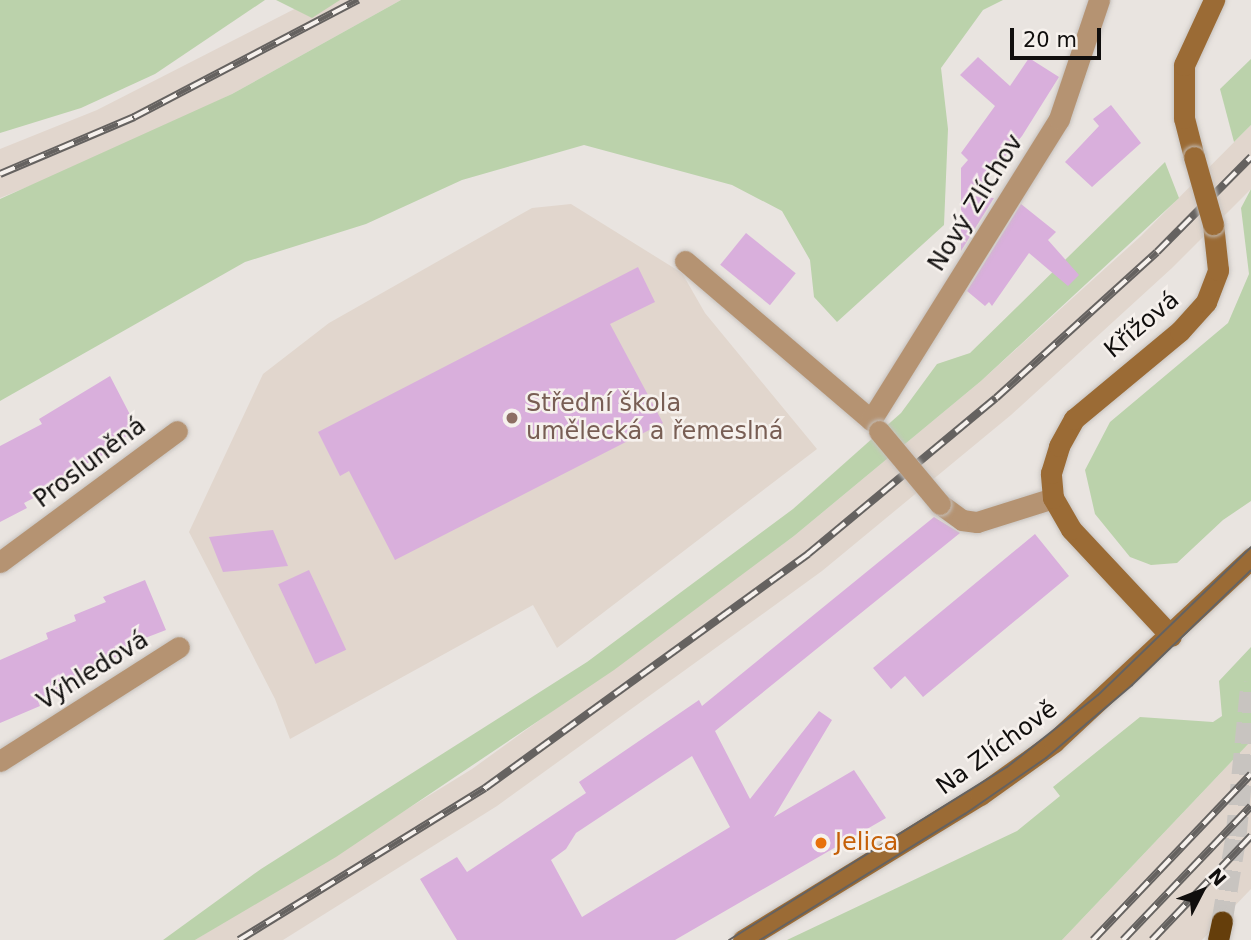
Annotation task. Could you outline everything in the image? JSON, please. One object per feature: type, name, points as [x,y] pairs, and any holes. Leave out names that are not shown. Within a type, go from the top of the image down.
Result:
[{"type":"street","name":"Nový Zlíchov","points":[[875,425],[1059,119],[1099,0]]},
{"type":"street","name":"Křížová","points":[[1053,498],[1052,466],[1074,419],[1180,331],[1206,302],[1218,270],[1213,224],[1184,118],[1184,65],[1214,0]]},
{"type":"street","points":[[685,261],[875,425],[940,504],[962,520],[978,522],[1053,498],[1088,552],[1171,636]]},
{"type":"street","name":"Prosluněná","points":[[0,562],[177,431]]},
{"type":"street","name":"Na Zlíchově","points":[[744,940],[1006,778],[1076,724],[1251,558]]},
{"type":"street","name":"Výhledová","points":[[0,761],[179,647]]},
{"type":"shaded area","points":[[312,0],[401,0],[232,94],[116,151],[0,198],[0,149],[97,110]]},
{"type":"shaded area","points":[[1251,125],[1251,189],[1172,268],[1011,415],[822,571],[497,806],[283,940],[195,940],[472,769],[794,536],[981,381],[1141,236]]},
{"type":"shaded area","points":[[571,204],[682,273],[705,313],[817,449],[557,648],[533,605],[290,739],[275,699],[189,532],[263,374],[329,323],[532,208]]},
{"type":"shaded area","points":[[1251,741],[1251,889],[1202,940],[1062,940]]},
{"type":"green space","points":[[0,0],[265,0],[155,74],[81,108],[0,133]]},
{"type":"green space","points":[[276,0],[340,0],[312,18]]},
{"type":"green space","points":[[401,0],[1003,0],[983,10],[941,68],[948,129],[944,225],[837,322],[814,297],[810,260],[782,211],[732,185],[584,145],[462,180],[366,224],[245,262],[0,401],[0,199],[232,94]]},
{"type":"green space","points":[[1251,59],[1251,125],[1234,142],[1220,89]]},
{"type":"green space","points":[[1165,162],[1179,198],[981,381],[794,536],[614,670],[336,857],[195,940],[163,940],[261,869],[587,662],[793,509],[901,413],[937,364],[970,353]]},
{"type":"green space","points":[[1251,189],[1251,501],[1223,520],[1177,563],[1151,565],[1130,557],[1095,514],[1085,470],[1110,422],[1228,323],[1249,274],[1241,208]]},
{"type":"green space","points":[[1251,647],[1251,741],[1062,940],[787,940],[1017,831],[1060,796],[1053,787],[1140,717],[1213,722],[1222,716],[1219,681]]},
{"type":"building","points":[[978,57],[1010,86],[1029,58],[1059,77],[1022,136],[972,196],[994,198],[961,251],[961,168],[968,160],[961,153],[995,106],[960,75]]},
{"type":"building","points":[[1111,105],[1141,143],[1092,187],[1065,162],[1099,126],[1093,119]]},
{"type":"building","points":[[1021,204],[1056,232],[1048,240],[1079,275],[1068,286],[1029,253],[992,306],[989,302],[985,306],[967,291]]},
{"type":"building","points":[[746,233],[796,273],[770,305],[720,265]]},
{"type":"building","points":[[638,267],[655,302],[610,324],[663,423],[395,560],[349,471],[340,476],[318,432]]},
{"type":"building","points":[[110,376],[138,430],[103,449],[105,454],[69,473],[72,478],[24,503],[27,508],[0,522],[0,446],[42,424],[39,419]]},
{"type":"building","points":[[934,517],[960,533],[715,731],[750,799],[819,711],[832,720],[774,817],[854,770],[886,818],[675,940],[457,940],[420,879],[457,857],[467,872],[586,793],[579,782],[699,700],[702,706]],"holes":[[[692,756],[730,827],[582,917],[551,860],[566,849],[576,833]]]},
{"type":"building","points":[[273,530],[288,566],[223,572],[209,537]]},
{"type":"building","points":[[1035,534],[1069,576],[923,697],[905,676],[891,689],[873,668]]},
{"type":"building","points":[[309,570],[346,650],[315,664],[278,584]]},
{"type":"building","points":[[145,580],[166,630],[127,645],[130,651],[99,664],[101,669],[66,683],[69,688],[38,701],[40,706],[0,723],[0,660],[48,639],[46,633],[76,621],[74,615],[106,602],[103,597]]},
{"type":"tunnel","points":[[1222,921],[1236,836],[1251,682]]},
{"type":"tram line","points":[[729,940],[1007,767],[1098,695],[1251,547]]},
{"type":"tram line","points":[[760,940],[965,814],[1046,758],[1132,685],[1251,570]]},
{"type":"railway","points":[[0,174],[134,117],[358,0]]},
{"type":"railway","points":[[239,940],[485,788],[808,554],[996,398],[1157,252],[1251,157]]},
{"type":"railway","points":[[1093,940],[1251,774]]},
{"type":"railway","points":[[1123,940],[1251,806]]},
{"type":"railway","points":[[1152,940],[1251,836]]},
{"type":"place","name":"Střední škola umělecká a řemeslná","points":[[512,418]]},
{"type":"place","name":"Jelica","points":[[821,843]]}]
